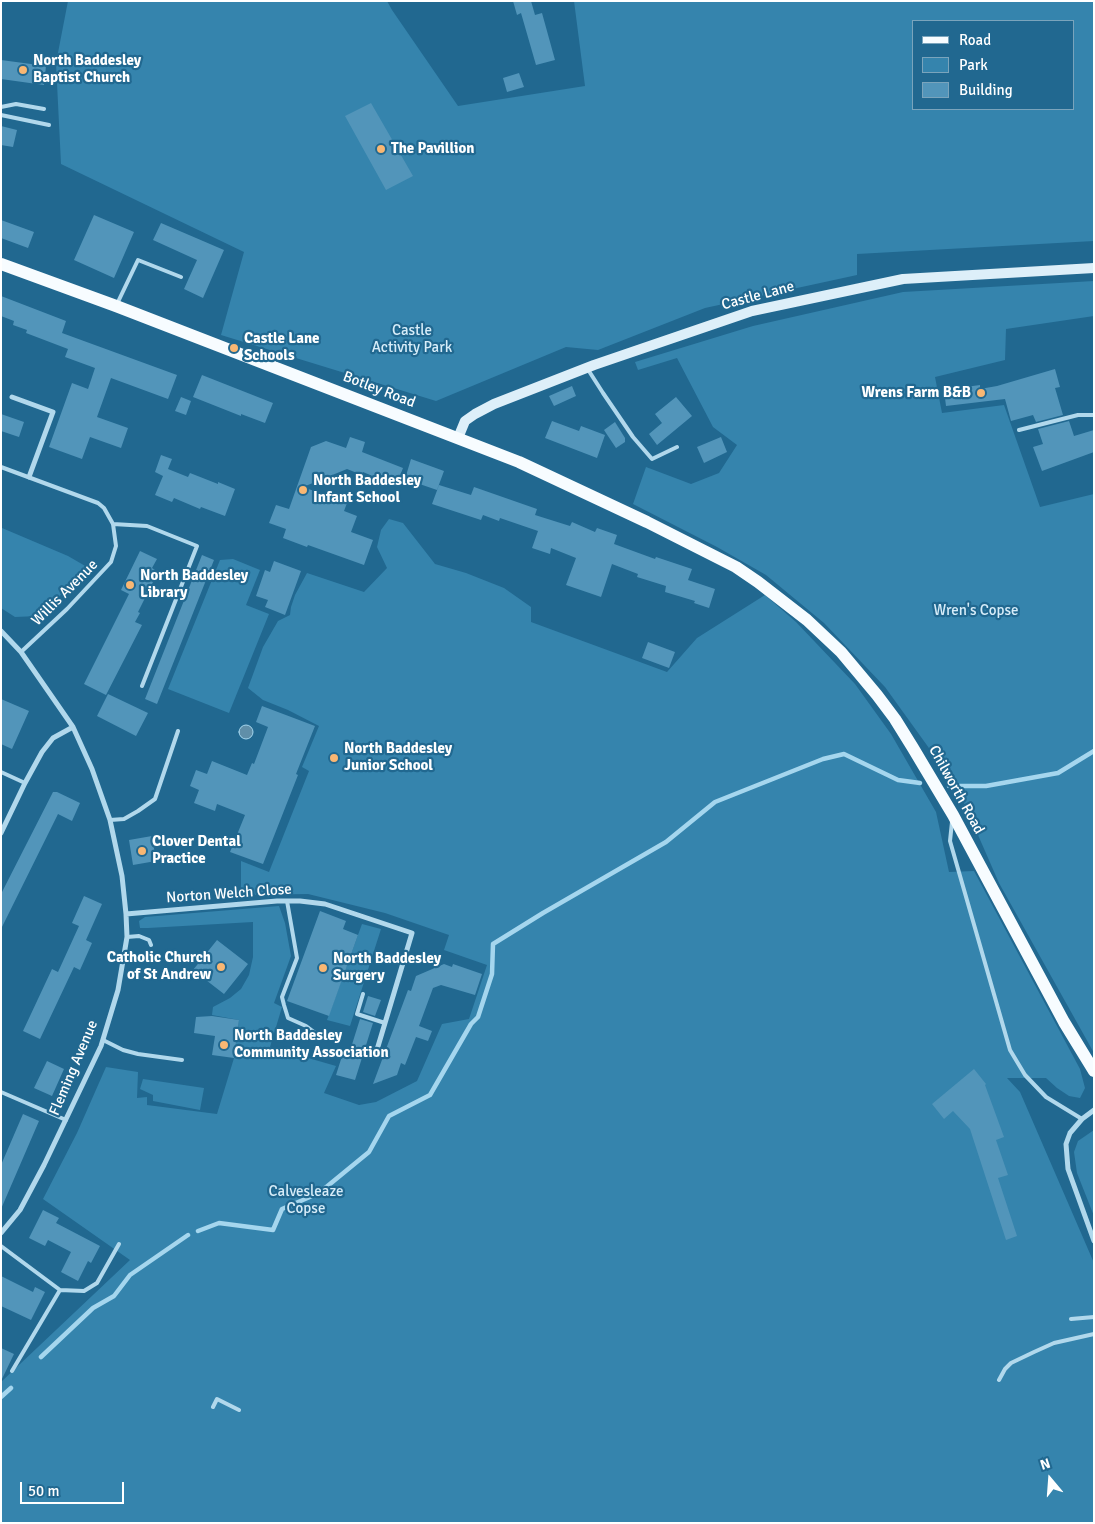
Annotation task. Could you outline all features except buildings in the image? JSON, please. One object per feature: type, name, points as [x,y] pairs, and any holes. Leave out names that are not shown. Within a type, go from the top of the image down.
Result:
[{"type":"main road","name":"Botley Road","points":[[1,264],[116,306],[541,471],[736,567]]},
{"type":"main road","name":"Chilworth Road","points":[[736,567],[807,620],[841,652],[877,695],[908,740],[953,815],[1051,998],[1094,1071]]},
{"type":"street","name":"Castle Lane","points":[[458,438],[465,421],[475,414],[505,400],[587,368],[752,311],[903,278],[1094,268]]},
{"type":"street","points":[[12,397],[53,412],[29,477]]},
{"type":"street","name":"Fleming Avenue","points":[[1,631],[20,652],[73,727],[92,768],[110,820],[122,876],[127,938],[118,990],[103,1040],[66,1120],[20,1210],[1,1234]]},
{"type":"street","points":[[1,833],[24,784],[42,752],[53,738],[73,727]]},
{"type":"street","name":"Norton Welch Close","points":[[126,914],[300,901],[325,904],[412,933],[376,1053]]},
{"type":"street","points":[[1094,1110],[1082,1119],[1070,1133],[1066,1144],[1068,1169],[1094,1241]]},
{"type":"lane","points":[[1,107],[16,104],[44,109]]},
{"type":"lane","points":[[1,115],[49,125]]},
{"type":"lane","points":[[116,306],[138,260],[181,278]]},
{"type":"lane","points":[[587,368],[633,437],[652,459],[677,447]]},
{"type":"lane","points":[[1019,430],[1078,415],[1094,414]]},
{"type":"lane","name":"Willis Avenue","points":[[1,467],[98,503],[104,508],[113,524],[116,546],[111,562],[67,609],[20,652]]},
{"type":"lane","points":[[113,524],[147,526],[197,546],[142,686]]},
{"type":"lane","points":[[110,820],[124,819],[155,799],[178,731]]},
{"type":"lane","points":[[1,772],[24,784]]},
{"type":"lane","points":[[953,815],[950,841],[1010,1050],[1025,1075],[1046,1098],[1082,1119]]},
{"type":"lane","points":[[287,901],[297,958],[282,997],[288,1018],[306,1026],[318,1035]]},
{"type":"lane","points":[[127,938],[139,936],[149,940],[151,945]]},
{"type":"lane","points":[[363,994],[356,1014],[385,1022]]},
{"type":"lane","points":[[103,1040],[123,1050],[138,1054],[182,1060]]},
{"type":"lane","points":[[1,1092],[66,1120]]},
{"type":"lane","points":[[1,1246],[60,1290],[84,1292],[97,1283],[119,1244]]},
{"type":"lane","points":[[12,1371],[60,1290]]},
{"type":"lane","points":[[1071,1319],[1094,1317]]},
{"type":"lane","points":[[999,1380],[1011,1363],[1054,1343],[1094,1334]]},
{"type":"lane","points":[[213,1407],[217,1399],[238,1410]]},
{"type":"green space","name":"Castle Activity Park","points":[[68,1],[387,1],[458,106],[585,86],[574,1],[1094,1],[1094,241],[857,254],[857,275],[705,308],[598,350],[566,347],[436,401],[221,335],[244,252],[61,164],[56,63]]},
{"type":"green space","name":"Wren's Copse","points":[[1094,281],[1094,316],[1006,329],[1005,360],[935,377],[942,413],[1004,405],[1040,507],[1094,494],[1094,1053],[999,883],[957,787],[885,687],[824,623],[766,575],[717,547],[633,504],[646,467],[691,484],[719,473],[737,445],[713,427],[677,358],[638,370],[635,362],[753,326],[903,292]]},
{"type":"green space","name":"Calvesleaze Copse","points":[[389,519],[403,523],[435,564],[466,573],[504,588],[531,607],[531,622],[667,672],[697,638],[765,595],[796,622],[855,684],[891,734],[936,812],[949,872],[974,871],[1080,1069],[1085,1088],[1080,1098],[1069,1096],[1046,1078],[1007,1078],[1020,1092],[1094,1263],[1094,1523],[1,1523],[1,1382],[130,1260],[43,1199],[77,1133],[106,1067],[138,1072],[137,1098],[147,1097],[147,1105],[217,1114],[234,1058],[239,1020],[212,1015],[213,1007],[230,998],[241,989],[249,975],[253,957],[253,922],[140,928],[139,921],[145,917],[279,906],[285,923],[291,956],[274,1003],[282,1007],[270,1047],[336,1066],[324,1093],[359,1105],[376,1102],[417,1081],[442,1024],[469,1019],[487,965],[444,950],[449,935],[385,913],[308,894],[241,895],[241,861],[269,872],[309,771],[302,767],[319,726],[263,700],[248,688],[263,647],[278,621],[290,615],[295,595],[307,573],[364,592],[387,568],[377,547],[381,530]]},
{"type":"green space","points":[[2,528],[68,556],[87,567],[38,616],[15,617],[1,608]]},
{"type":"green space","points":[[233,559],[260,570],[246,605],[269,614],[229,713],[168,689],[220,560]]},
{"type":"green space","points":[[362,924],[381,929],[350,1026],[327,1020]]},
{"type":"green space","points":[[143,1079],[204,1088],[200,1110],[153,1101],[153,1095],[140,1089]]},
{"type":"green space","points":[[1094,1130],[1094,1216],[1077,1173],[1074,1152],[1078,1141]]},
{"type":"shaded area","points":[[243,725],[249,725],[253,732],[249,739],[243,739],[239,735],[239,729]]},
{"type":"waterway","points":[[949,786],[986,786],[1058,773],[1094,751]]},
{"type":"waterway","points":[[198,1231],[219,1223],[273,1230],[282,1209],[319,1193],[369,1152],[389,1116],[430,1095],[471,1024],[478,1017],[492,974],[493,944],[666,842],[715,802],[823,759],[844,754],[898,780],[920,783]]},
{"type":"waterway","points":[[41,1357],[93,1308],[114,1296],[130,1275],[188,1235]]},
{"type":"waterway","points":[[1,1397],[11,1388]]},
{"type":"place","name":"North Baddesley Baptist Church","points":[[23,70]]},
{"type":"place","name":"The Pavillion","points":[[381,149]]},
{"type":"place","name":"Castle Lane Schools","points":[[234,348]]},
{"type":"place","name":"Wrens Farm B&B","points":[[981,393]]},
{"type":"place","name":"North Baddesley Infant School","points":[[303,490]]},
{"type":"place","name":"North Baddesley Library","points":[[130,585]]},
{"type":"place","name":"North Baddesley Junior School","points":[[334,758]]},
{"type":"place","name":"Clover Dental Practice","points":[[142,851]]},
{"type":"place","name":"Catholic Church of St Andrew","points":[[221,967]]},
{"type":"place","name":"North Baddesley Surgery","points":[[323,968]]},
{"type":"place","name":"North Baddesley Community Association","points":[[224,1045]]}]
